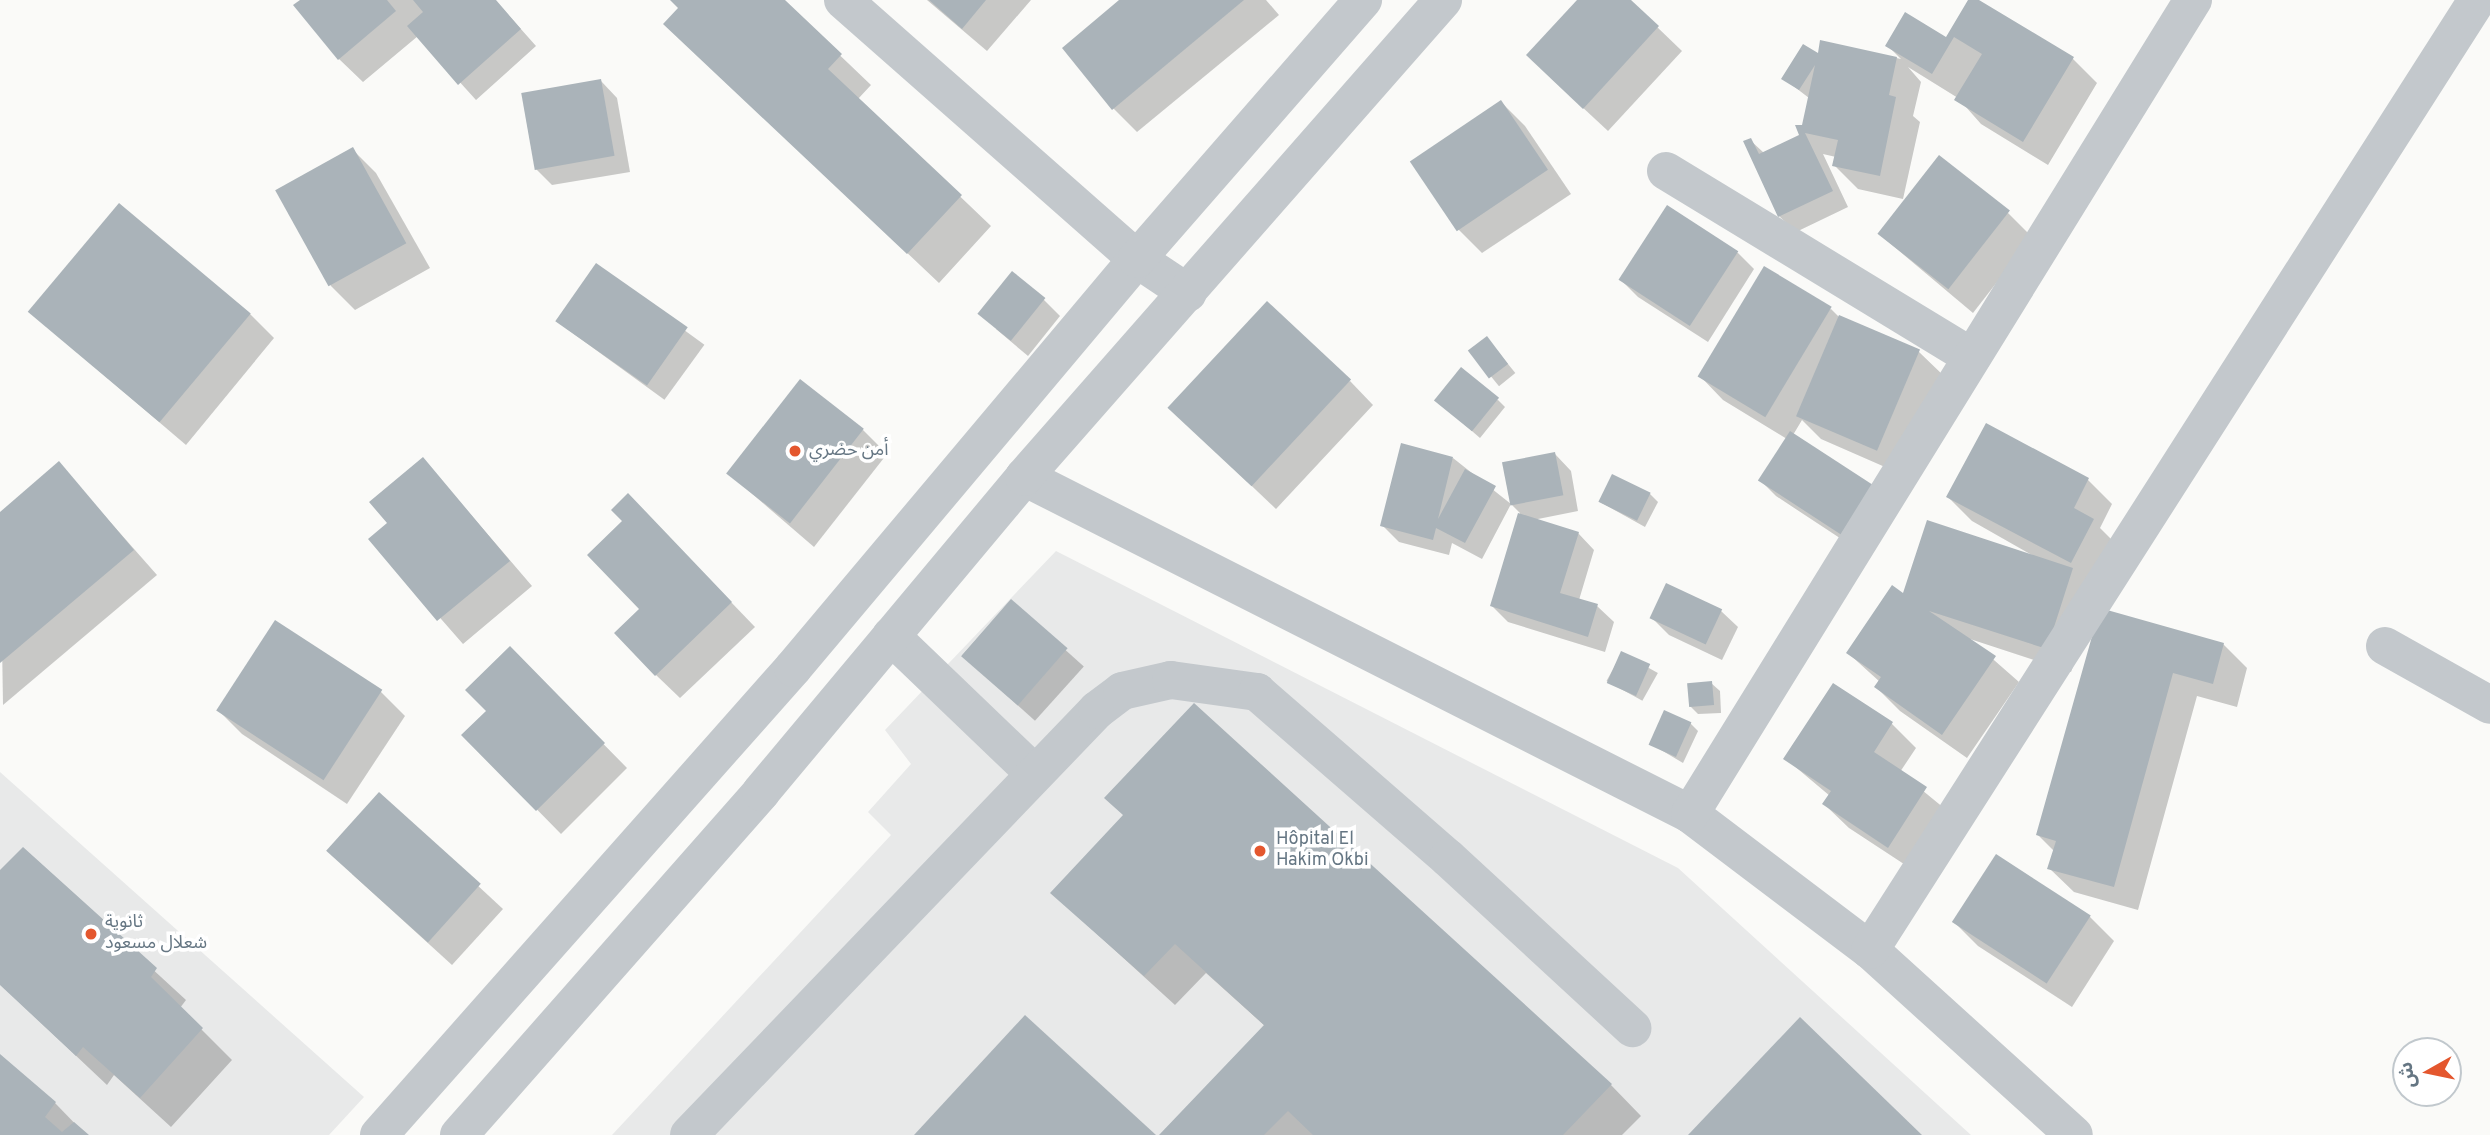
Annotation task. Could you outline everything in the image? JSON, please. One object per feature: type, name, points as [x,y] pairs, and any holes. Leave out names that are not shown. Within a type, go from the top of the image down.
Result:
[{"type":"street","points":[[843,0],[1137,259],[1188,293]]},
{"type":"street","points":[[379,1135],[793,668],[1137,259],[1363,0]]},
{"type":"street","points":[[458,1135],[761,792],[1024,477],[1443,0]]},
{"type":"street","points":[[1690,814],[2193,0]]},
{"type":"street","points":[[1870,950],[2477,0]]},
{"type":"street","points":[[1666,171],[1972,357]]},
{"type":"street","points":[[1024,477],[1690,814],[1870,950],[2074,1135]]},
{"type":"street","points":[[891,636],[1034,774]]},
{"type":"street","points":[[2385,646],[2490,705]]},
{"type":"street","points":[[689,1135],[1034,774],[1122,691],[1171,680],[1256,692],[1448,858],[1632,1028]]},
{"type":"shaded area","name":"Hôpital El Hakim Okbi","points":[[1056,551],[1678,868],[1971,1135],[612,1135],[891,835],[868,812],[911,764],[885,730]]},
{"type":"shaded area","name":"ثانوية شعلال مسعود","points":[[0,772],[364,1097],[329,1135],[0,1135]]},
{"type":"building","points":[[300,0],[387,0],[396,11],[338,60],[293,5]]},
{"type":"building","points":[[413,0],[496,0],[521,29],[458,85],[407,26],[423,12]]},
{"type":"building","points":[[670,0],[785,0],[842,54],[828,69],[962,195],[907,254],[663,24],[678,8]]},
{"type":"building","points":[[929,0],[986,0],[962,29]]},
{"type":"building","points":[[1119,0],[1244,0],[1112,110],[1062,48]]},
{"type":"building","points":[[1577,0],[1631,0],[1659,26],[1583,109],[1526,55]]},
{"type":"building","points":[[1968,0],[1979,0],[2074,57],[2023,142],[1954,100],[1982,54],[1954,37],[1932,74],[1885,46],[1905,12],[1946,37]]},
{"type":"building","points":[[1820,40],[1897,57],[1889,95],[1896,97],[1880,176],[1832,166],[1838,140],[1805,133],[1833,191],[1778,217],[1743,141],[1751,138],[1759,154],[1799,135],[1795,125],[1802,125],[1815,65],[1799,90],[1781,79],[1803,44],[1818,53]]},
{"type":"building","points":[[601,79],[615,156],[535,170],[521,93]]},
{"type":"building","points":[[1501,100],[1548,170],[1457,231],[1410,162]]},
{"type":"building","points":[[353,147],[406,243],[328,286],[275,190]]},
{"type":"building","points":[[1939,155],[2010,210],[1948,289],[1877,234]]},
{"type":"building","points":[[119,203],[251,314],[159,422],[28,312]]},
{"type":"building","points":[[1667,205],[1738,251],[1690,326],[1619,280]]},
{"type":"building","points":[[596,263],[688,327],[647,385],[555,321]]},
{"type":"building","points":[[1764,266],[1832,307],[1765,417],[1698,377]]},
{"type":"building","points":[[1012,271],[1045,298],[1011,341],[977,314]]},
{"type":"building","points":[[1267,301],[1351,379],[1252,486],[1167,408]]},
{"type":"building","points":[[1839,315],[1920,349],[1877,451],[1796,416]]},
{"type":"building","points":[[1487,336],[1508,364],[1489,378],[1468,350]]},
{"type":"building","points":[[1461,367],[1499,398],[1472,431],[1434,400]]},
{"type":"building","name":"أمن حضري","points":[[800,379],[864,429],[790,523],[726,474]]},
{"type":"building","points":[[1986,423],[2089,478],[2074,508],[2094,519],[2071,563],[1946,497]]},
{"type":"building","points":[[1790,431],[1873,485],[1841,534],[1758,480]]},
{"type":"building","points":[[1401,443],[1453,457],[1438,519],[1465,469],[1496,486],[1465,543],[1436,528],[1433,540],[1380,526]]},
{"type":"building","points":[[1555,452],[1563,495],[1510,505],[1502,462]]},
{"type":"building","points":[[423,457],[510,561],[437,621],[368,539],[387,523],[369,502]]},
{"type":"building","points":[[59,461],[134,550],[0,663],[0,512]]},
{"type":"building","points":[[1612,474],[1651,493],[1637,521],[1598,502]]},
{"type":"building","points":[[628,493],[732,602],[655,676],[614,633],[639,609],[587,555],[622,521],[611,510]]},
{"type":"building","points":[[1518,513],[1579,532],[1560,593],[1598,604],[1588,637],[1490,606]]},
{"type":"building","points":[[1927,520],[2073,568],[2047,649],[1929,611],[1996,656],[1942,735],[1874,687],[1881,677],[1846,653],[1892,585],[1903,593]]},
{"type":"building","points":[[1666,583],[1722,609],[1706,645],[1650,618]]},
{"type":"building","points":[[1011,599],[1068,648],[1018,706],[961,656]]},
{"type":"building","points":[[2100,608],[2224,643],[2213,684],[2173,673],[2114,887],[2047,869],[2056,841],[2036,835]]},
{"type":"building","points":[[275,620],[382,690],[324,780],[216,711]]},
{"type":"building","points":[[510,646],[605,743],[536,811],[461,735],[486,711],[465,690]]},
{"type":"building","points":[[1621,651],[1650,664],[1636,696],[1607,683]]},
{"type":"building","points":[[1712,681],[1714,705],[1689,707],[1687,683]]},
{"type":"building","points":[[1833,683],[1893,722],[1874,752],[1927,787],[1888,848],[1822,804],[1831,791],[1783,759]]},
{"type":"building","points":[[1194,703],[1612,1084],[1563,1135],[1313,1135],[1288,1111],[1264,1135],[1159,1135],[1264,1025],[1175,944],[1144,976],[1050,893],[1123,815],[1104,798]]},
{"type":"building","points":[[1664,710],[1691,722],[1676,757],[1649,745]]},
{"type":"building","points":[[379,792],[481,884],[428,942],[326,851]]},
{"type":"building","points":[[23,847],[157,968],[151,977],[203,1028],[140,1098],[83,1047],[76,1056],[0,985],[0,870]]},
{"type":"building","points":[[1996,854],[2091,916],[2047,983],[1952,922]]},
{"type":"building","points":[[1025,1015],[1156,1135],[914,1135]]},
{"type":"building","points":[[1800,1017],[1922,1135],[1688,1135]]},
{"type":"building","points":[[0,1054],[56,1102],[45,1117],[62,1132],[74,1122],[89,1135],[0,1135]]},
{"type":"place","name":"أمن حضري","points":[[795,451]]},
{"type":"place","name":"Hôpital El Hakim Okbi","points":[[1260,851]]},
{"type":"place","name":"ثانوية شعلال مسعود","points":[[91,934]]}]
